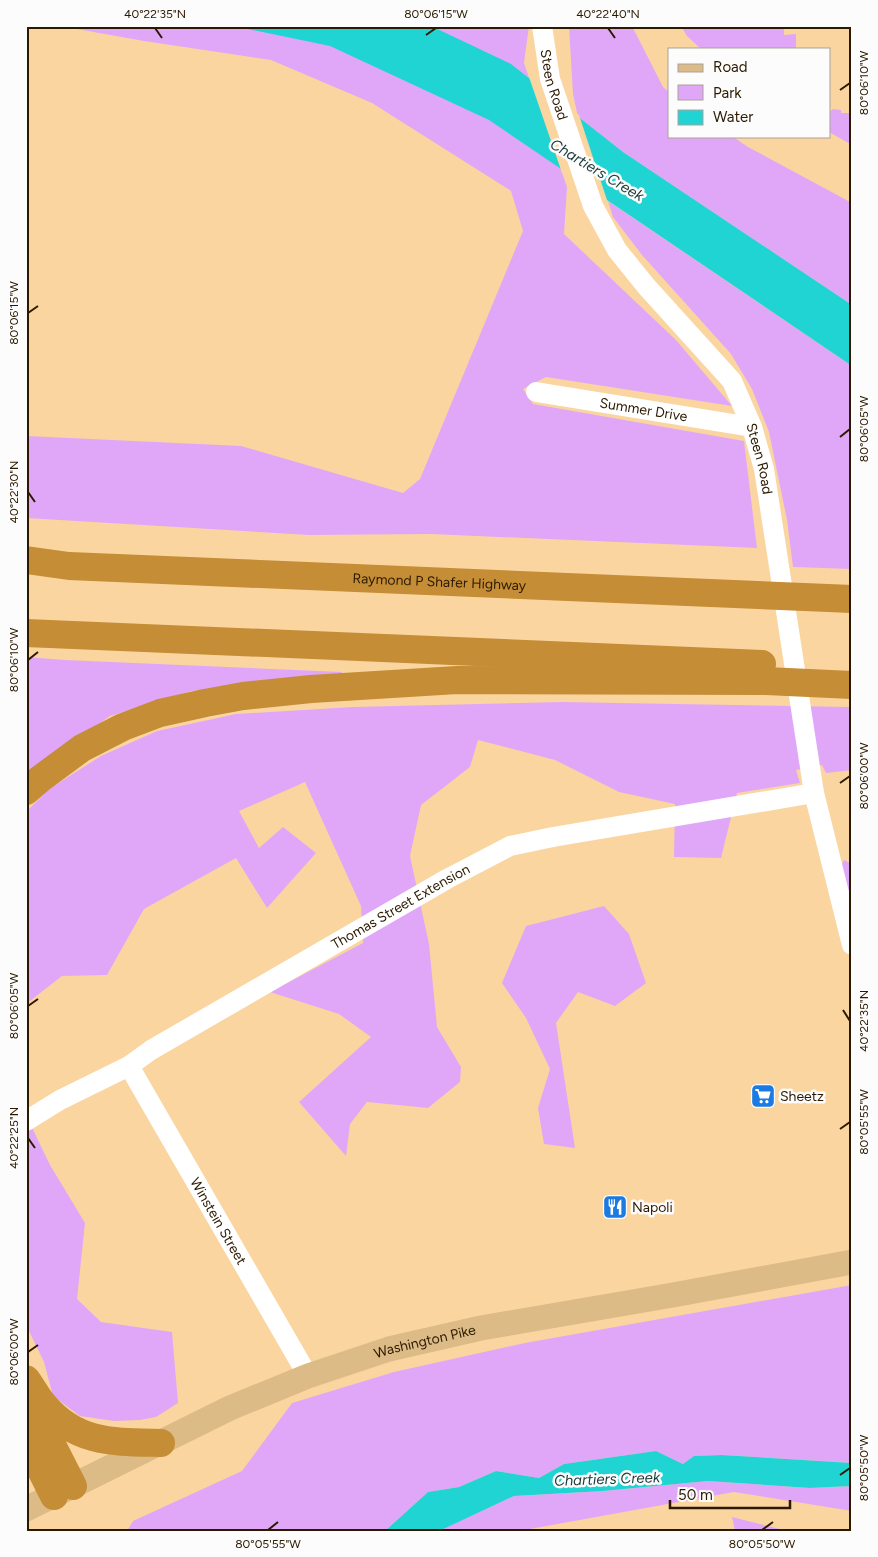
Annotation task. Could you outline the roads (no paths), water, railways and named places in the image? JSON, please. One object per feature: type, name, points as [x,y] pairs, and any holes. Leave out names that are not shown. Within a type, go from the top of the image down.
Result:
[{"type":"highway","name":"Raymond P Shafer Highway","points":[[26,560],[78,566],[852,599]]},
{"type":"highway","points":[[26,634],[852,668]]},
{"type":"highway","points":[[26,792],[40,779],[82,748],[123,727],[160,713],[243,696],[311,689],[457,680],[766,682],[852,685]]},
{"type":"highway","points":[[26,1379],[44,1405],[64,1424],[84,1435],[116,1442],[161,1443]]},
{"type":"highway","points":[[26,1387],[42,1425],[64,1491]]},
{"type":"highway","points":[[26,1440],[64,1491]]},
{"type":"main road","name":"Washington Pike","points":[[26,1509],[230,1408],[308,1376],[389,1349],[455,1332],[852,1262]]},
{"type":"street","name":"Steen Road","points":[[542,26],[550,79],[593,206],[617,250],[646,286],[732,382],[752,427],[764,469],[774,524],[814,793],[852,945]]},
{"type":"street","name":"Summer Drive","points":[[536,392],[752,427]]},
{"type":"street","name":"Thomas Street Extension","points":[[26,1121],[60,1100],[129,1066],[151,1050],[447,879],[510,846],[814,793]]},
{"type":"street","name":"Winstein Street","points":[[129,1066],[308,1376]]},
{"type":"water","name":"Chartiers Creek","points":[[233,26],[431,26],[511,64],[623,152],[852,305],[852,366],[489,120],[330,46]]},
{"type":"water","name":"Chartiers Creek","points":[[656,1451],[683,1464],[694,1456],[722,1455],[852,1463],[852,1486],[810,1488],[708,1481],[603,1491],[514,1496],[439,1531],[385,1531],[428,1492],[459,1487],[496,1471],[539,1478],[564,1464]]},
{"type":"place","name":"Sheetz","points":[[763,1096]]},
{"type":"place","name":"Napoli","points":[[615,1207]]}]
